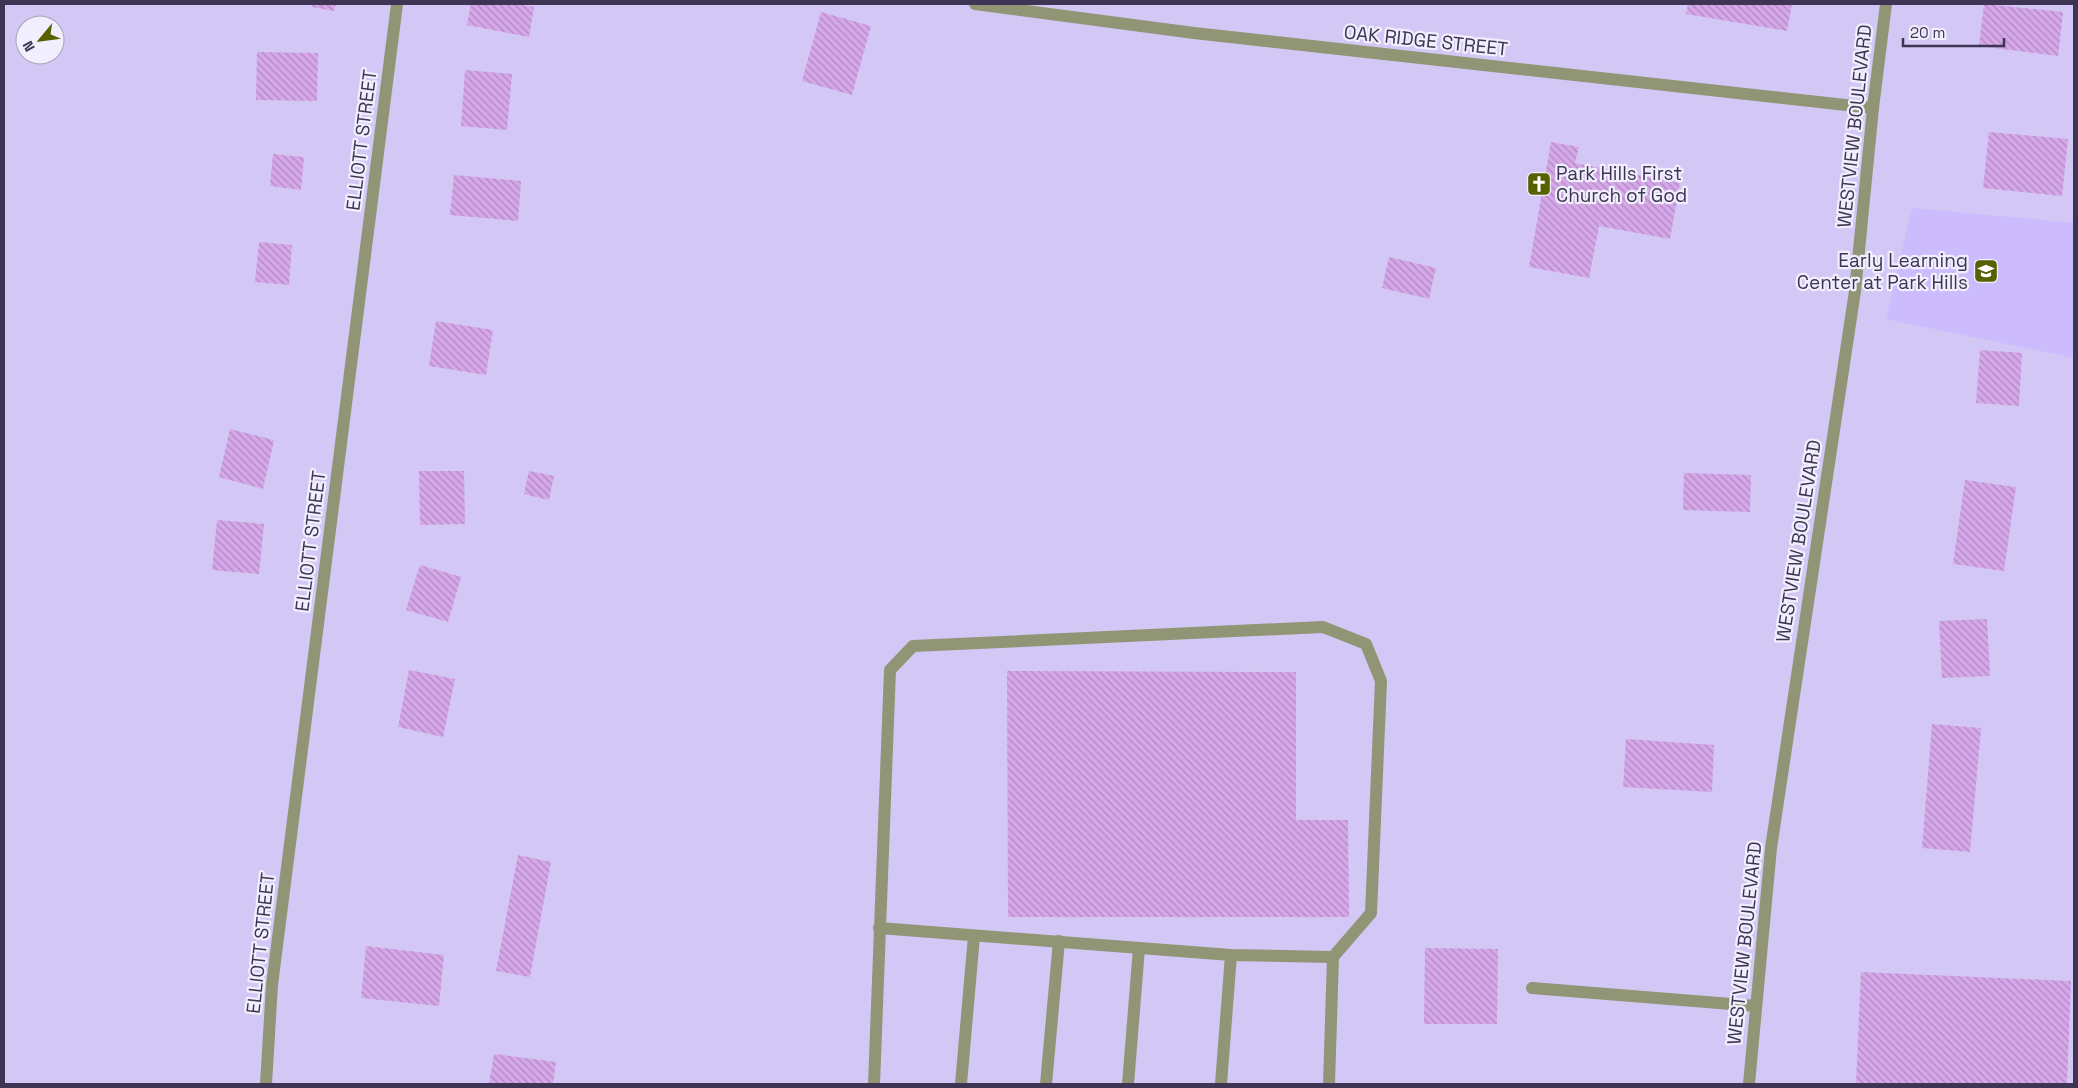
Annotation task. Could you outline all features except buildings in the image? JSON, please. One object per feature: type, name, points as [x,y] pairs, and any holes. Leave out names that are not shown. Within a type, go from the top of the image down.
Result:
[{"type":"street","name":"ELLIOTT STREET","points":[[266,1084],[272,985],[397,4]]},
{"type":"street","name":"OAK RIDGE STREET","points":[[975,4],[1194,34],[1873,108]]},
{"type":"street","name":"WESTVIEW BOULEVARD","points":[[1749,1084],[1771,848],[1855,291],[1873,108],[1886,4]]},
{"type":"street","points":[[874,1084],[890,670],[913,646],[1323,626],[1366,644],[1381,681],[1371,913],[1333,957],[1329,1084]]},
{"type":"street","points":[[879,928],[1231,955],[1333,957]]},
{"type":"street","points":[[961,1084],[974,936]]},
{"type":"street","points":[[1046,1084],[1059,941]]},
{"type":"street","points":[[1128,1084],[1139,948]]},
{"type":"street","points":[[1221,1084],[1231,955]]},
{"type":"street","points":[[1532,988],[1756,1006]]},
{"type":"shaded area","name":"Early Learning Center at Park Hills","points":[[1912,208],[2074,223],[2074,358],[1886,319]]},
{"type":"place","name":"Park Hills First Church of God","points":[[1539,184]]},
{"type":"place","name":"Early Learning Center at Park Hills","points":[[1986,271]]}]
